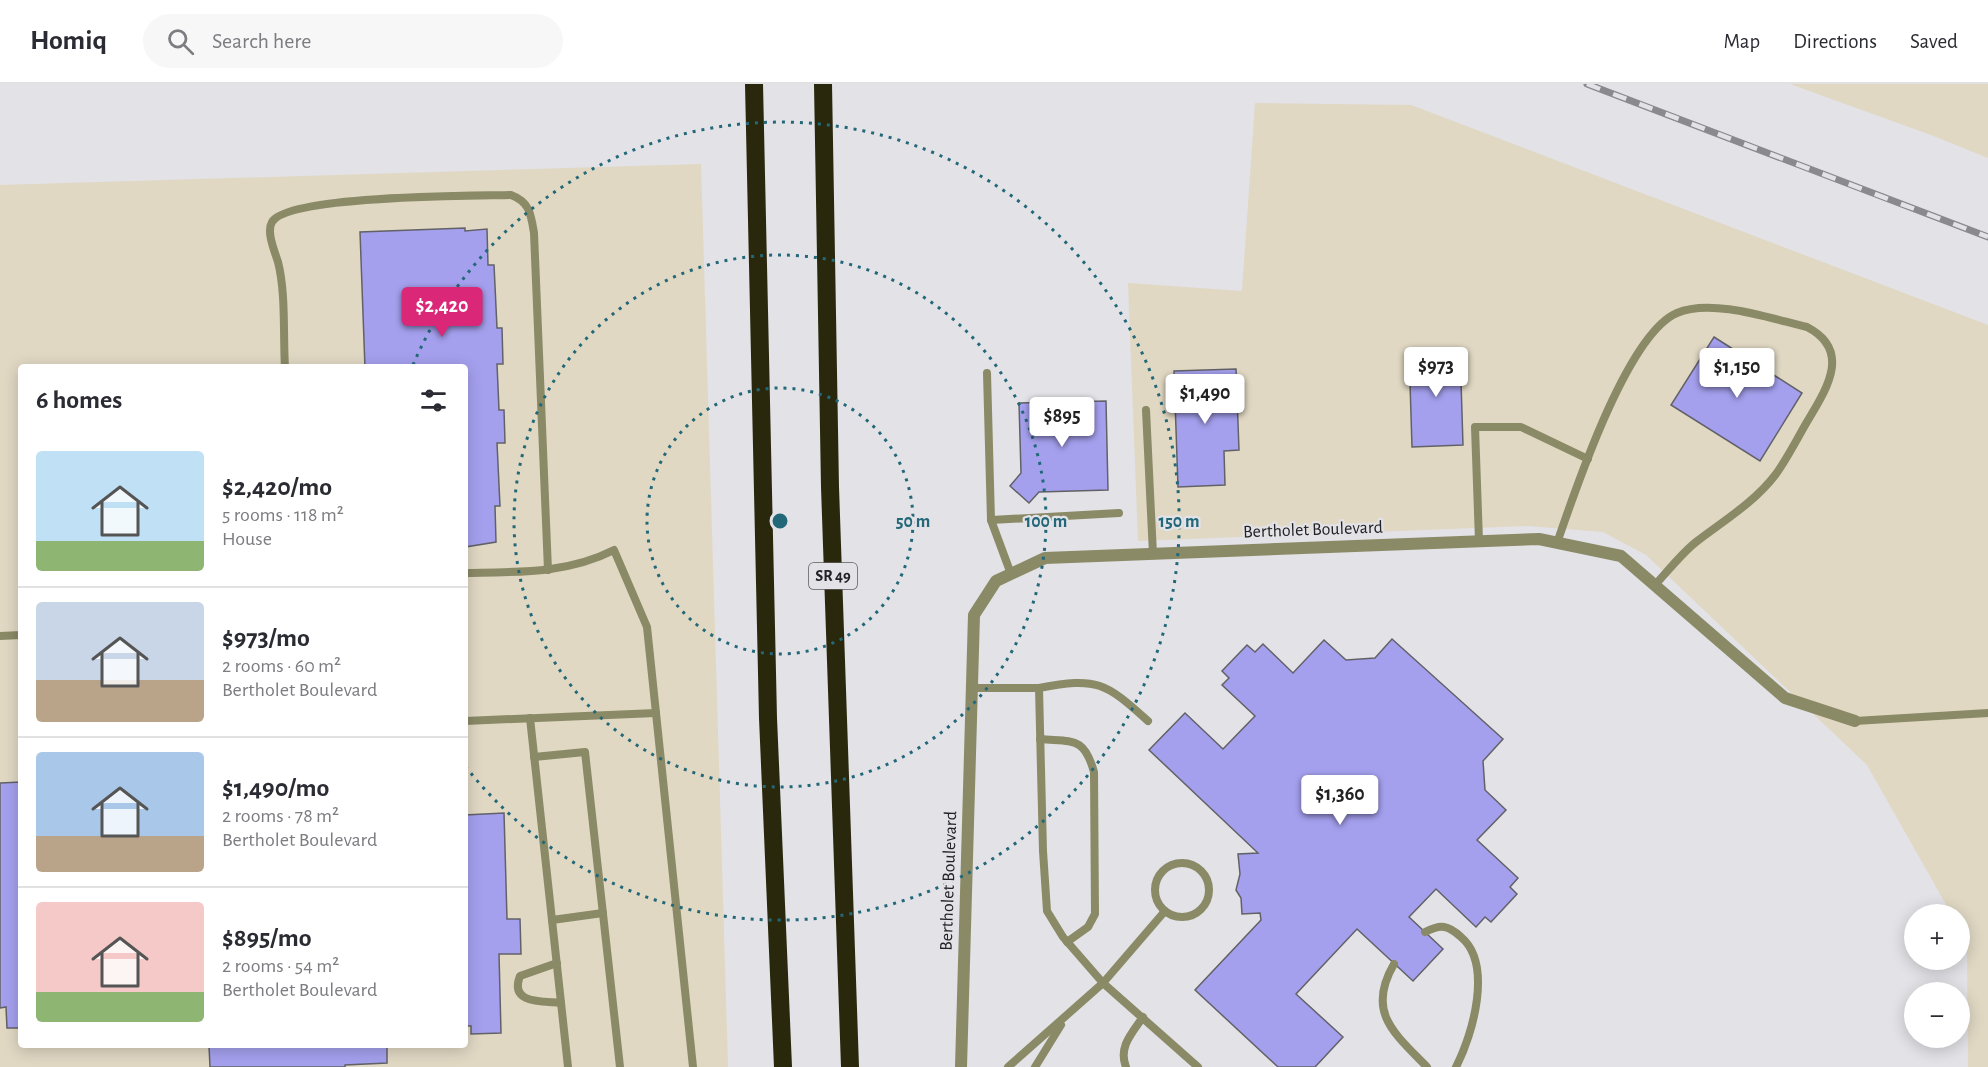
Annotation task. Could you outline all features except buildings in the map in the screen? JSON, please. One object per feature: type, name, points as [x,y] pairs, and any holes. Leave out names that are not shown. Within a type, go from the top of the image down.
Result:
[{"type":"highway","points":[[754,84],[767,695],[783,1067]]},
{"type":"highway","name":"SR 49","points":[[823,84],[831,510],[850,1067]]},
{"type":"street","name":"Bertholet Boulevard","points":[[961,1067],[974,615],[996,581],[1045,558],[1539,539],[1621,556],[1785,698],[1855,721]]},
{"type":"lane","points":[[285,364],[279,267],[270,228],[273,221],[282,213],[308,206],[367,200],[511,195],[521,199],[527,205],[534,233],[548,570]]},
{"type":"lane","points":[[1557,543],[1588,459],[1630,366],[1661,323],[1678,312],[1705,307],[1807,327],[1821,334],[1829,348],[1833,366],[1828,387],[1775,475],[1731,519],[1694,543],[1655,585]]},
{"type":"lane","points":[[987,373],[991,520],[1011,574]]},
{"type":"lane","points":[[1146,410],[1153,554]]},
{"type":"lane","points":[[1479,542],[1475,427],[1521,427],[1588,459]]},
{"type":"lane","points":[[991,520],[1119,513]]},
{"type":"lane","points":[[468,573],[568,568],[593,561],[614,549],[647,627],[693,1067]]},
{"type":"lane","points":[[0,636],[18,635]]},
{"type":"lane","points":[[972,688],[1039,688],[1073,681],[1092,684],[1116,691],[1148,721]]},
{"type":"lane","points":[[1039,688],[1047,911],[1067,942],[1103,983],[1198,1067]]},
{"type":"lane","points":[[468,721],[656,713]]},
{"type":"lane","points":[[1855,721],[1988,713]]},
{"type":"lane","points":[[530,718],[568,1067]]},
{"type":"lane","points":[[1040,739],[1077,742],[1089,753],[1094,772],[1095,915],[1088,927],[1067,942]]},
{"type":"lane","points":[[534,757],[585,752],[620,1067]]},
{"type":"lane","points":[[1179,863],[1196,867],[1203,872],[1210,889],[1205,906],[1191,916],[1182,918],[1165,911],[1156,896],[1158,879],[1163,871],[1179,863]]},
{"type":"lane","points":[[1008,1067],[1103,983],[1165,911]]},
{"type":"lane","points":[[552,920],[603,913]]},
{"type":"lane","points":[[1425,932],[1439,925],[1451,927],[1469,943],[1478,962],[1480,986],[1456,1067]]},
{"type":"lane","points":[[557,963],[520,976],[518,990],[520,996],[529,1000],[561,1003]]},
{"type":"lane","points":[[1394,964],[1383,983],[1382,1004],[1388,1023],[1426,1067]]},
{"type":"lane","points":[[1126,1067],[1122,1057],[1125,1042],[1143,1017]]},
{"type":"lane","points":[[1035,1067],[1065,1019]]},
{"type":"shaded area","points":[[1790,84],[1988,84],[1988,158],[1931,135]]},
{"type":"shaded area","points":[[1255,103],[1411,105],[1988,325],[1988,1067],[1968,1067],[1970,982],[1967,982],[1967,970],[1970,970],[1970,904],[1946,904],[1867,765],[1646,555],[1603,532],[1528,526],[1138,541],[1128,283],[1242,291]]},
{"type":"shaded area","points":[[701,164],[728,1067],[0,1067],[0,185]]},
{"type":"railway","points":[[1587,84],[1988,237]]}]
